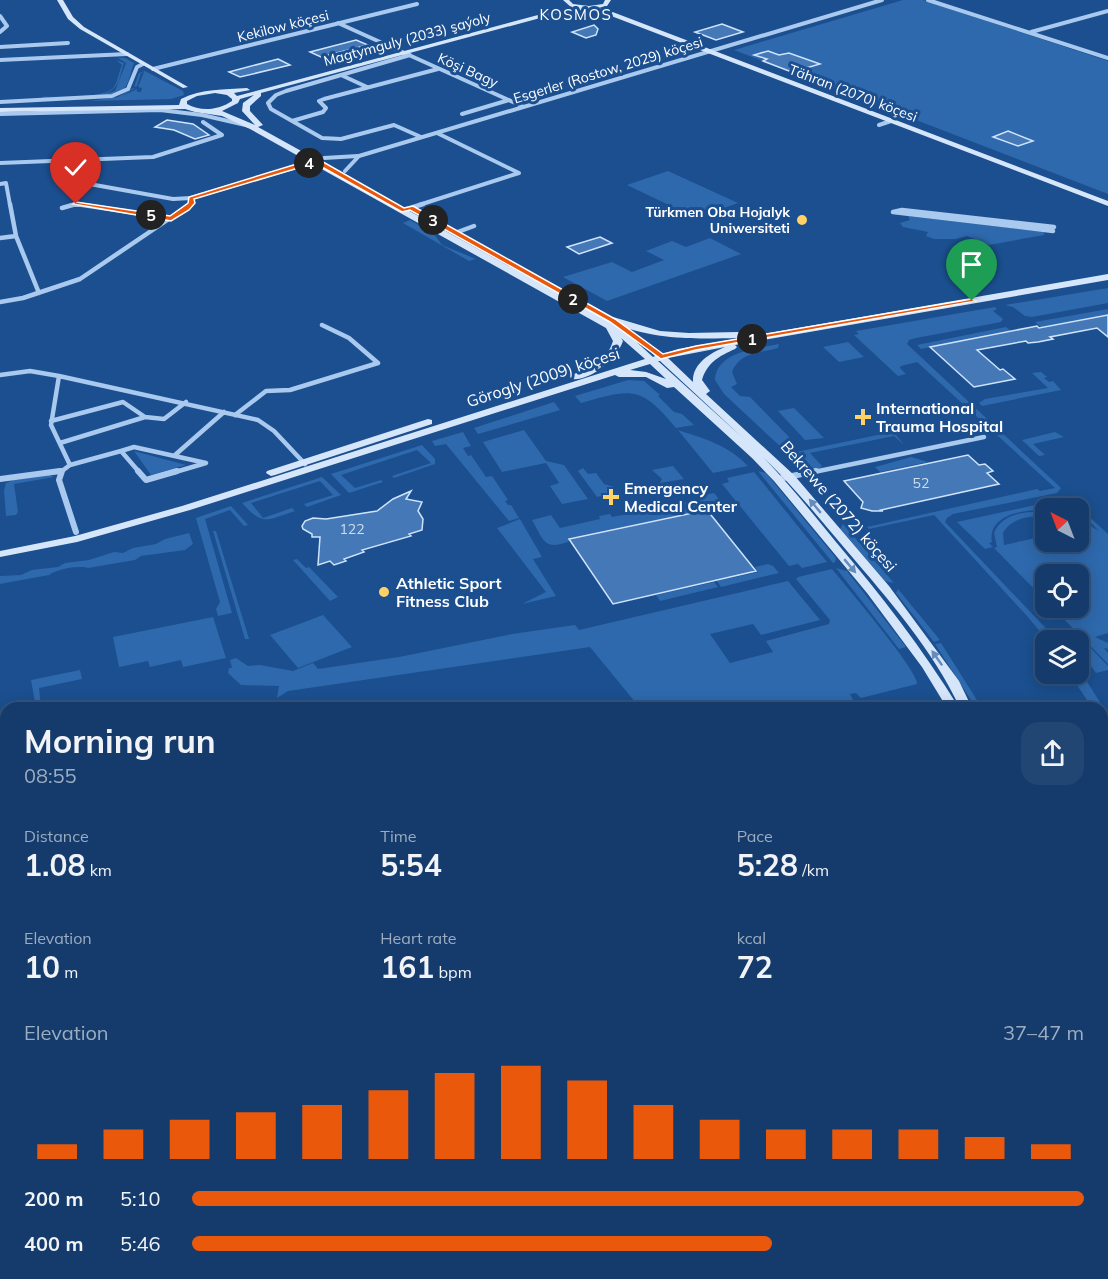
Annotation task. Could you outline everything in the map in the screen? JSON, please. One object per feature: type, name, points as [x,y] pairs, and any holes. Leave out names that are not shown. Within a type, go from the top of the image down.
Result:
[{"type":"main road","points":[[60,0],[66,12],[77,24],[171,79],[207,92]]},
{"type":"main road","name":"Tähran (2070) köçesi","points":[[566,0],[571,6],[608,12],[1108,199]]},
{"type":"main road","name":"Magtymguly (2033) şaýoly","points":[[404,52],[550,10],[560,6],[566,0]]},
{"type":"main road","name":"Tähran (2070) köçesi","points":[[608,1],[616,11],[712,50],[1108,204]]},
{"type":"main road","name":"Magtymguly (2033) şaýoly","points":[[207,92],[245,90],[291,80],[555,12],[587,8],[608,1]]},
{"type":"main road","points":[[198,84],[231,88],[291,80]]},
{"type":"main road","points":[[256,126],[246,111],[249,101],[291,80]]},
{"type":"main road","name":"Magtymguly (2033) şaýoly","points":[[208,111],[291,80]]},
{"type":"main road","points":[[186,107],[182,103],[189,90],[187,85]]},
{"type":"main road","points":[[0,108],[159,102],[207,92]]},
{"type":"main road","points":[[223,92],[234,102],[234,111],[256,126],[609,322],[664,336],[751,336]]},
{"type":"main road","points":[[71,106],[186,107],[224,114],[256,126]]},
{"type":"main road","points":[[320,160],[345,171],[407,209],[455,233],[609,322],[654,356]]},
{"type":"main road","name":"Görogly (2009) köçesi","points":[[0,548],[76,532],[183,502],[654,356],[751,336],[1108,273]]},
{"type":"main road","name":"Görogly (2009) köçesi","points":[[751,336],[1108,277]]},
{"type":"main road","points":[[579,380],[615,351],[617,339],[609,322]]},
{"type":"main road","points":[[709,400],[698,380],[703,365],[715,355],[751,336]]},
{"type":"main road","name":"Bekrewe (2072) köçesi","points":[[654,356],[709,400],[790,477],[885,588],[955,684],[963,702]]},
{"type":"main road","name":"Bekrewe (2072) köçesi","points":[[654,356],[695,402],[756,456],[778,479],[878,600],[927,665],[949,702]]},
{"type":"main road","points":[[579,380],[619,374],[643,374],[661,379],[679,394],[695,402]]},
{"type":"main road","name":"Görogly (2009) köçesi","points":[[0,554],[100,533],[307,465]]},
{"type":"street","name":"Esgerler (Rostow, 2029) köçesi","points":[[191,198],[320,160],[359,156],[882,0]]},
{"type":"street","points":[[928,0],[1108,58]]},
{"type":"street","name":"Kekilow köçesi","points":[[153,69],[417,4]]},
{"type":"street","points":[[1030,32],[1108,11]]},
{"type":"street","points":[[0,16],[7,26],[0,32]]},
{"type":"street","name":"Köşi Bagy","points":[[338,23],[523,107]]},
{"type":"street","points":[[0,47],[68,44]]},
{"type":"street","points":[[404,52],[276,95],[268,103],[271,110],[329,140],[394,125],[422,137]]},
{"type":"street","points":[[0,60],[126,54]]},
{"type":"street","points":[[71,106],[123,93],[130,87],[137,67],[143,64]]},
{"type":"street","points":[[291,121],[326,109],[319,101],[439,68]]},
{"type":"street","points":[[340,75],[368,88]]},
{"type":"street","points":[[462,114],[509,100]]},
{"type":"street","points":[[0,102],[17,108]]},
{"type":"street","points":[[71,106],[179,112],[256,126]]},
{"type":"street","points":[[0,114],[17,108]]},
{"type":"street","points":[[879,124],[891,121]]},
{"type":"street","points":[[0,163],[161,155],[222,135],[203,122]]},
{"type":"street","points":[[407,209],[519,173],[436,133]]},
{"type":"street","points":[[345,171],[359,156]]},
{"type":"street","points":[[0,302],[39,293],[80,279],[192,203],[191,198],[173,199],[56,178]]},
{"type":"street","points":[[0,184],[6,183],[16,236],[39,293]]},
{"type":"street","points":[[63,208],[76,204],[171,219]]},
{"type":"street","points":[[902,210],[1054,229],[893,212],[902,210]]},
{"type":"street","points":[[455,233],[474,226]]},
{"type":"street","points":[[0,238],[16,236]]},
{"type":"street","points":[[235,415],[264,391],[278,387],[290,390],[378,363],[348,338],[322,325]]},
{"type":"street","points":[[0,375],[30,371],[186,402],[235,415],[267,425],[307,465]]},
{"type":"street","points":[[59,376],[51,421],[52,428],[70,465]]},
{"type":"street","points":[[51,421],[123,402],[146,417]]},
{"type":"street","points":[[60,443],[146,417],[164,419],[186,402]]},
{"type":"street","points":[[175,455],[224,412]]},
{"type":"street","points":[[778,479],[984,437]]},
{"type":"street","points":[[0,480],[62,471],[70,465],[134,447],[206,463],[146,480],[121,451]]},
{"type":"street","points":[[62,471],[59,480],[76,532]]},
{"type":"shaded area","points":[[903,0],[923,0],[1108,61],[1108,194],[734,50]]},
{"type":"shaded area","points":[[118,58],[125,58],[134,63],[126,87],[117,93],[72,99],[41,99],[42,97],[91,95],[109,91],[115,85],[122,65],[116,60],[124,63],[117,84],[115,87],[107,93],[100,95],[115,91],[126,63]]},
{"type":"shaded area","points":[[145,71],[183,91],[184,95],[171,99],[89,101],[118,97],[133,88],[135,88],[122,96],[137,89],[137,92],[141,92],[142,88],[138,87],[144,72],[141,73],[137,86],[134,87],[139,73]]},
{"type":"shaded area","points":[[668,171],[738,203],[696,218],[627,185]]},
{"type":"shaded area","points":[[908,216],[1044,232],[1044,235],[989,245],[967,236],[956,239],[934,239],[926,236],[928,232],[903,227],[900,223],[910,220]]},
{"type":"shaded area","points":[[410,220],[434,234],[442,245],[476,259],[469,261],[403,223]]},
{"type":"shaded area","points":[[710,238],[741,254],[607,301],[563,277],[612,262],[632,272],[664,260],[646,251],[672,241],[686,247]]},
{"type":"shaded area","points":[[1108,288],[1108,303],[1032,317],[1025,316],[1013,307],[1005,305]]},
{"type":"shaded area","points":[[995,307],[997,309],[993,311],[1003,319],[1001,322],[916,338],[909,340],[907,344],[1061,488],[1057,493],[953,514],[945,522],[1048,630],[1039,630],[934,515],[869,529],[867,527],[1037,489],[1040,491],[1055,488],[917,362],[901,366],[900,368],[906,374],[898,376],[854,335],[859,334],[856,331]]},
{"type":"shaded area","points":[[1108,309],[1108,315],[1041,327],[1035,322]]},
{"type":"shaded area","points":[[1006,327],[1012,332],[921,349],[917,345]]},
{"type":"shaded area","points":[[848,342],[864,357],[839,362],[823,347]]},
{"type":"shaded area","points":[[779,344],[778,348],[751,354],[740,361],[732,372],[737,384],[731,387],[740,396],[750,397],[794,442],[782,448],[724,394],[715,380],[722,363],[730,357],[749,350]]},
{"type":"shaded area","points":[[1041,372],[1047,377],[1044,378],[1049,382],[1053,381],[1061,390],[982,406],[979,403],[985,399],[1048,388],[1032,373]]},
{"type":"shaded area","points":[[628,380],[644,381],[674,412],[682,414],[694,425],[676,428],[654,404],[635,394],[613,395],[581,403],[575,396]]},
{"type":"shaded area","points":[[554,402],[560,410],[478,434],[474,428]]},
{"type":"shaded area","points":[[794,408],[824,438],[805,440],[778,411]]},
{"type":"shaded area","points":[[524,430],[546,461],[564,465],[588,499],[562,504],[550,486],[559,483],[546,463],[502,472],[483,442]]},
{"type":"shaded area","points":[[678,430],[724,448],[748,466],[713,473]]},
{"type":"shaded area","points":[[463,432],[471,446],[463,448],[468,456],[471,455],[486,477],[492,476],[508,500],[505,501],[511,505],[519,518],[509,521],[446,444],[435,446],[432,441]]},
{"type":"shaded area","points":[[1055,432],[1064,437],[1033,444],[1045,455],[1039,456],[1022,440]]},
{"type":"shaded area","points":[[887,433],[896,435],[904,445],[894,436],[810,453],[822,466],[819,469],[803,472],[787,454]]},
{"type":"shaded area","points":[[422,445],[435,459],[435,464],[394,478],[392,476],[431,463],[417,450],[341,475],[355,488],[381,480],[383,482],[349,493],[331,474]]},
{"type":"shaded area","points":[[134,451],[186,465],[151,475]]},
{"type":"shaded area","points":[[911,457],[928,462],[880,472],[875,467]]},
{"type":"shaded area","points":[[673,466],[684,479],[660,483],[662,479],[652,470]]},
{"type":"shaded area","points":[[583,468],[588,474],[596,473],[604,484],[614,487],[605,495],[597,497],[578,471]]},
{"type":"shaded area","points":[[758,471],[766,473],[836,558],[835,562],[833,563]]},
{"type":"shaded area","points":[[754,472],[827,562],[802,568],[798,564],[789,566],[722,484],[729,482],[727,478]]},
{"type":"shaded area","points":[[50,475],[54,477],[14,484],[18,512],[16,515],[6,516],[4,491],[6,483]]},
{"type":"shaded area","points":[[322,477],[341,495],[307,507],[304,504],[333,495],[320,481],[251,503],[263,518],[292,508],[295,511],[271,519],[266,519],[255,516],[242,503]]},
{"type":"shaded area","points":[[714,493],[725,506],[724,509],[711,513],[708,510],[569,538],[570,541],[555,545],[542,539],[532,520],[551,515],[560,528],[600,519],[599,516],[610,514],[612,517],[649,510],[647,506],[658,504],[661,507],[700,499],[699,496]]},
{"type":"shaded area","points":[[1035,505],[1035,511],[1019,512],[1002,519],[992,533],[992,542],[989,543],[993,547],[985,549],[957,522]]},
{"type":"shaded area","points":[[231,506],[248,525],[244,526],[230,510],[205,519],[232,613],[218,616],[216,609],[220,602],[196,518]]},
{"type":"shaded area","points":[[1035,512],[1035,517],[1016,521],[1006,528],[1003,533],[1004,545],[1035,538],[1035,552],[1089,552],[1089,525],[1099,531],[1089,521],[1089,517],[1108,534],[1108,633],[1095,637],[1108,643],[1108,649],[1104,648],[1108,653],[1108,664],[1089,645],[1089,630],[1075,630],[1063,618],[1089,618],[1089,564],[1035,564],[1035,590],[994,548],[997,547],[994,533],[998,526],[1009,517],[1023,513]]},
{"type":"shaded area","points":[[520,519],[542,557],[533,559],[556,596],[522,604],[546,592],[497,528]]},
{"type":"shaded area","points":[[843,524],[894,583],[885,581],[840,529]]},
{"type":"shaded area","points":[[213,531],[216,531],[249,639],[245,639]]},
{"type":"shaded area","points":[[189,533],[193,544],[185,550],[141,556],[135,560],[88,568],[68,568],[49,575],[0,584],[0,576],[21,575],[32,570],[58,567],[65,563],[89,560],[114,552],[123,553],[133,548],[156,544],[165,539]]},
{"type":"shaded area","points":[[297,559],[306,568],[309,567],[338,597],[330,601],[293,560]]},
{"type":"shaded area","points":[[768,564],[779,573],[721,587],[717,581],[758,572],[755,567]]},
{"type":"shaded area","points":[[836,568],[847,571],[906,647],[899,649]]},
{"type":"shaded area","points":[[832,569],[895,647],[915,677],[917,684],[861,698],[856,693],[850,694],[853,700],[846,702],[635,702],[590,647],[288,691],[277,698],[279,686],[241,685],[228,673],[229,668],[232,668],[230,660],[236,658],[248,666],[260,665],[293,671],[313,663],[318,669],[399,657],[512,634],[575,625],[579,630],[788,581],[820,620],[761,635],[753,624],[710,634],[730,663],[773,652],[766,641],[829,624],[830,620],[796,579]]},
{"type":"shaded area","points":[[714,582],[718,587],[660,601],[656,595]]},
{"type":"shaded area","points":[[898,589],[940,640],[934,642],[896,593]]},
{"type":"shaded area","points":[[323,615],[352,647],[298,668],[270,635]]},
{"type":"shaded area","points":[[213,617],[226,658],[183,667],[181,660],[150,667],[148,661],[119,667],[113,637]]},
{"type":"shaded area","points":[[941,643],[978,702],[972,702],[935,644]]},
{"type":"shaded area","points":[[1089,646],[1108,666],[1108,670],[1096,673],[1089,663]]},
{"type":"shaded area","points":[[80,670],[82,679],[39,688],[41,702],[35,702],[31,680]]},
{"type":"shaded area","points":[[1076,684],[1088,684],[1100,702],[1088,702]]},
{"type":"building","points":[[722,24],[743,32],[716,40],[695,32]]},
{"type":"building","points":[[594,25],[598,29],[596,35],[586,38],[572,32]]},
{"type":"building","points":[[356,40],[368,45],[321,57],[310,52]]},
{"type":"building","points":[[768,51],[779,55],[789,53],[820,64],[789,71],[754,55]]},
{"type":"building","points":[[278,59],[290,65],[240,77],[229,72]]},
{"type":"building","points":[[167,120],[193,124],[209,135],[195,139],[174,130],[155,127]]},
{"type":"building","points":[[1008,131],[1033,141],[1018,146],[993,137]]},
{"type":"building","points":[[600,237],[612,243],[579,254],[567,247]]},
{"type":"building","points":[[1108,315],[1108,337],[1097,328],[1050,337],[1053,339],[1038,342],[1028,343],[1026,341],[977,350],[1000,370],[1003,369],[1015,379],[974,387],[930,347],[1037,326],[1039,328]]},
{"type":"building","points":[[968,455],[979,465],[985,464],[993,471],[987,473],[999,484],[881,510],[883,511],[872,511],[861,508],[863,502],[844,481]]},
{"type":"building","points":[[411,491],[406,499],[422,502],[418,511],[423,519],[422,530],[409,534],[411,536],[362,550],[364,552],[344,559],[346,561],[334,565],[330,561],[318,565],[320,537],[312,537],[312,534],[303,529],[305,521],[313,518],[326,519],[377,511],[393,499]]},
{"type":"building","points":[[707,510],[756,571],[613,604],[569,539]]},
{"type":"place","name":"Türkmen Oba Hojalyk Uniwersiteti","points":[[802,220]]},
{"type":"place","name":"International Trauma Hospital","points":[[863,417]]},
{"type":"place","name":"Emergency Medical Center","points":[[611,497]]},
{"type":"place","name":"Athletic Sport Fitness Club","points":[[384,592]]},
{"type":"district","name":"KOSMOS","points":[[576,15]]},
{"type":"route","points":[[76,204],[171,219],[192,203],[191,198],[316,161],[404,210],[411,207],[613,320],[661,357],[696,348],[972,301]]}]
